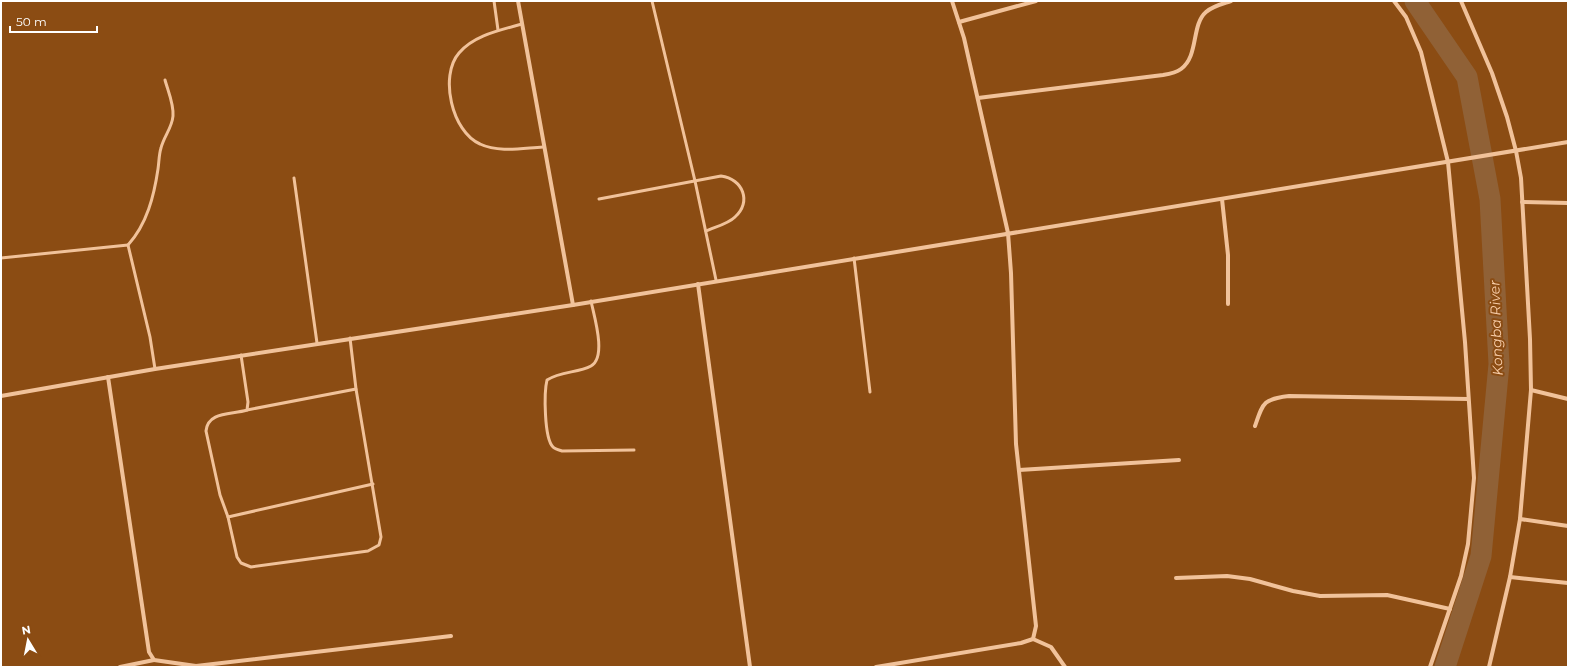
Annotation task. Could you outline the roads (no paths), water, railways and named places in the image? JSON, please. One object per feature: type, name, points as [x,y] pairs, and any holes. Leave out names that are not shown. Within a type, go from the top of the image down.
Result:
[{"type":"street","points":[[518,1],[573,305]]},
{"type":"street","points":[[952,1],[959,22],[978,98],[1008,233],[1011,273],[1014,406],[1019,470],[1036,626],[1033,639]]},
{"type":"street","points":[[959,22],[1036,1]]},
{"type":"street","points":[[978,98],[1163,75],[1180,70],[1190,60],[1204,13],[1217,5],[1231,1]]},
{"type":"street","points":[[1394,1],[1406,17],[1421,52],[1448,162],[1465,342],[1474,478],[1468,544],[1461,576],[1430,667]]},
{"type":"street","points":[[1461,1],[1492,73],[1507,117],[1516,150],[1521,178],[1531,390],[1520,519],[1510,577],[1489,667]]},
{"type":"street","points":[[1,396],[155,369],[573,305],[716,280],[1568,142]]},
{"type":"street","points":[[1222,198],[1228,255],[1228,304]]},
{"type":"street","points":[[1522,202],[1568,203]]},
{"type":"street","points":[[698,284],[750,667]]},
{"type":"street","points":[[108,377],[149,652],[154,660]]},
{"type":"street","points":[[1531,390],[1568,399]]},
{"type":"street","points":[[1255,426],[1263,405],[1273,398],[1296,396],[1468,399]]},
{"type":"street","points":[[1019,470],[1179,460]]},
{"type":"street","points":[[1520,519],[1568,526]]},
{"type":"street","points":[[1176,578],[1227,576],[1250,579],[1293,591],[1320,596],[1387,595],[1450,609]]},
{"type":"street","points":[[1510,577],[1568,583]]},
{"type":"street","points":[[120,667],[154,660],[160,662],[169,661],[181,666],[196,666],[451,636]]},
{"type":"street","points":[[876,667],[1021,643],[1033,639],[1051,646],[1064,667]]},
{"type":"lane","points":[[494,1],[498,30]]},
{"type":"lane","points":[[652,1],[695,181],[716,280]]},
{"type":"lane","points":[[522,24],[498,30],[471,42],[458,53],[452,64],[449,93],[456,120],[469,138],[479,144],[496,149],[544,147]]},
{"type":"lane","points":[[1,258],[128,245],[139,232],[146,217],[156,181],[160,149],[173,115],[172,103],[165,80]]},
{"type":"lane","points":[[599,199],[721,176],[732,177],[739,184],[744,197],[742,209],[734,218],[706,231]]},
{"type":"lane","points":[[294,178],[317,343]]},
{"type":"lane","points":[[128,245],[150,337],[155,369]]},
{"type":"lane","points":[[854,258],[870,392]]},
{"type":"lane","points":[[591,301],[600,349],[598,359],[591,366],[554,375],[547,380],[544,390],[549,439],[554,447],[562,451],[634,450]]},
{"type":"lane","points":[[350,338],[356,389],[381,537],[379,545],[368,551],[251,567],[241,563],[237,557],[228,517],[220,495],[206,436],[206,425],[214,417],[356,389]]},
{"type":"lane","points":[[242,355],[248,402],[247,410]]},
{"type":"lane","points":[[228,517],[373,484]]},
{"type":"waterway","name":"Kongba River","points":[[1415,1],[1467,77],[1490,199],[1499,364],[1481,556],[1445,667]]}]
